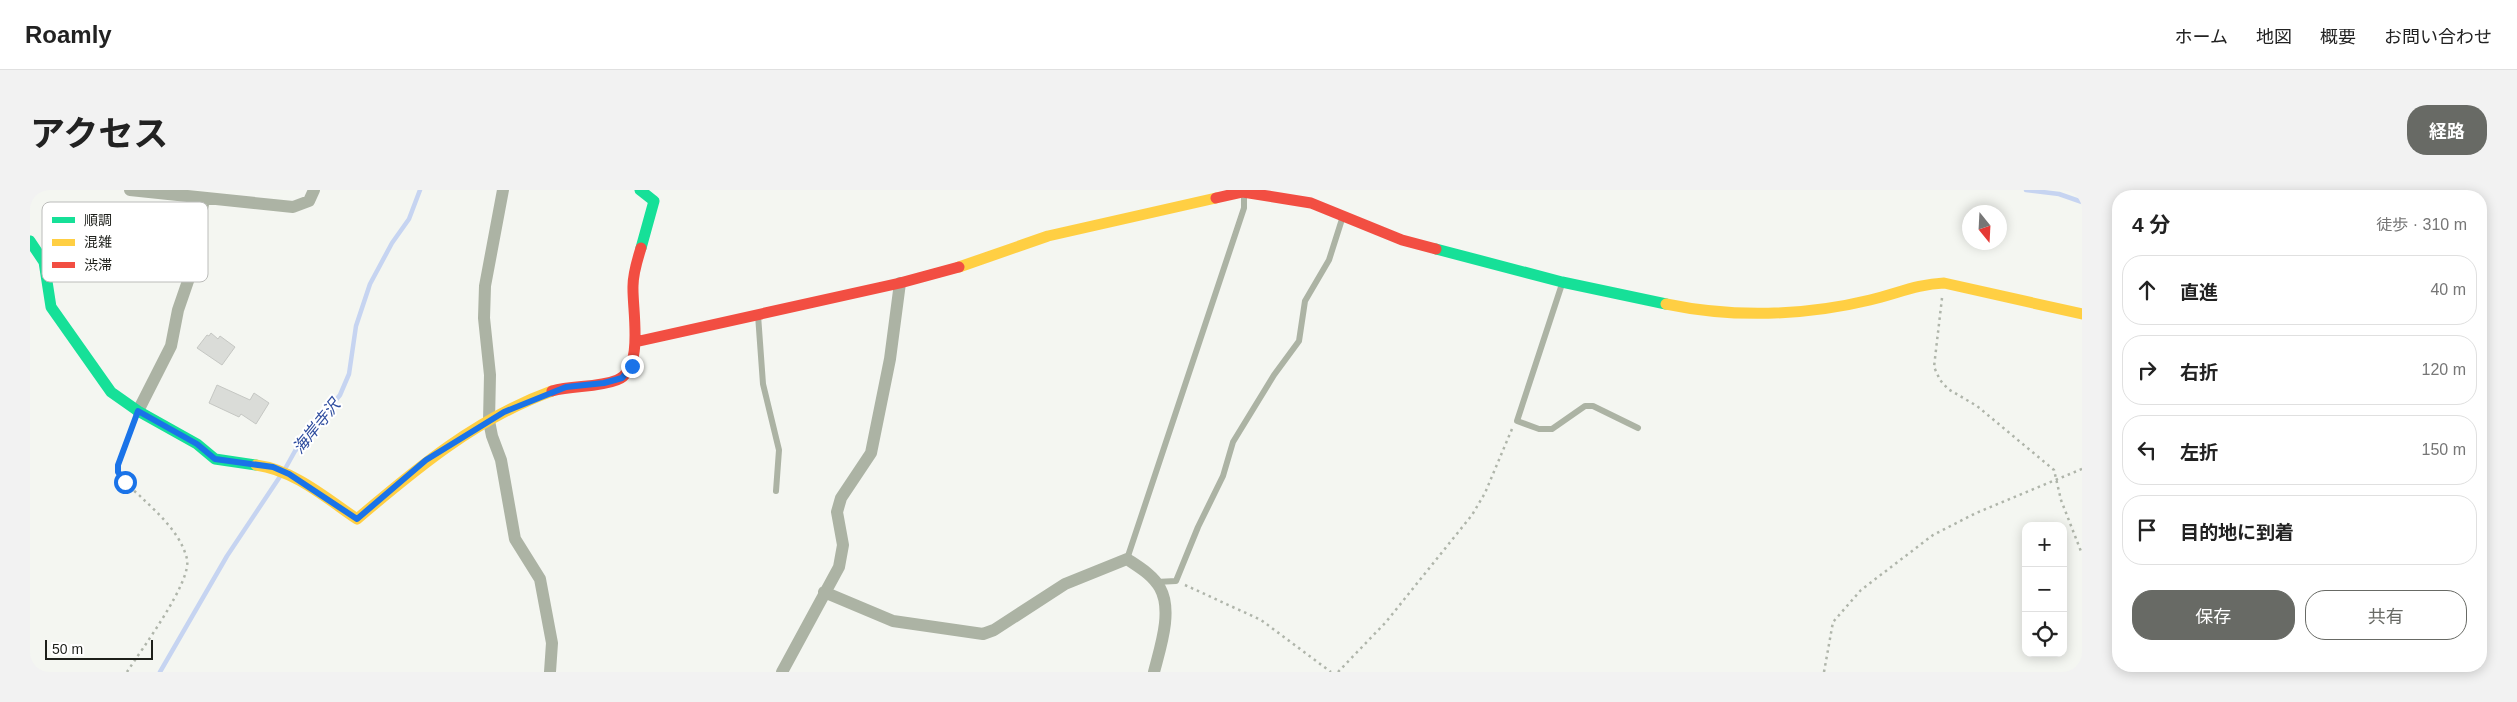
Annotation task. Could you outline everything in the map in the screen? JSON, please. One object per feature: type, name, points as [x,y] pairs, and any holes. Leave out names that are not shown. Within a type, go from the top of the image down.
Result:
[{"type":"street","points":[[130,190],[204,199],[248,201],[293,208],[309,201],[314,190]]},
{"type":"street","points":[[503,190],[485,286],[484,318],[490,375],[489,421],[492,436],[501,460],[515,539],[540,578],[552,642],[550,672]]},
{"type":"street","points":[[49,282],[51,307],[112,392],[138,411],[197,444],[215,459],[273,467],[289,474],[357,519],[426,460],[504,412],[566,387],[604,383],[622,378],[632,366],[635,342],[633,284],[638,256],[653,213],[654,201],[640,190]]},
{"type":"street","points":[[635,342],[900,283],[962,266],[1048,236],[1243,191],[1312,203],[1344,214],[1402,240],[1562,282],[1692,309],[1749,314],[1799,312],[1870,300],[1923,284],[1944,283],[2082,314]]},
{"type":"street","points":[[30,241],[42,259]]},
{"type":"street","points":[[138,411],[172,346],[178,310],[188,282]]},
{"type":"street","points":[[782,672],[838,567],[843,545],[837,512],[841,498],[871,453],[890,359],[900,283]]},
{"type":"street","points":[[824,592],[893,621],[983,634],[994,630],[1065,584],[1128,559],[1160,588],[1164,604],[1164,625],[1154,672]]},
{"type":"lane","points":[[1128,559],[1244,208],[1243,191]]},
{"type":"lane","points":[[1155,582],[1176,581],[1198,527],[1224,476],[1233,442],[1274,375],[1299,341],[1305,300],[1329,260],[1344,214]]},
{"type":"lane","points":[[1562,282],[1517,421],[1539,429],[1552,429],[1585,406],[1593,406],[1638,428]]},
{"type":"lane","points":[[758,314],[763,384],[779,450],[776,491]]},
{"type":"path","points":[[1944,283],[1934,367],[1940,380],[1948,389],[1977,406],[2054,470],[2082,554]]},
{"type":"path","points":[[127,672],[183,584],[187,559],[177,539],[162,517],[125,482],[118,472],[118,465],[138,411]]},
{"type":"path","points":[[1338,672],[1398,608],[1472,515],[1485,492],[1510,432],[1517,421]]},
{"type":"path","points":[[1824,672],[1834,622],[1861,590],[1933,536],[1976,513],[2082,469]]},
{"type":"path","points":[[1176,581],[1261,620],[1330,672]]},
{"type":"building","points":[[211,333],[218,339],[220,336],[235,347],[222,365],[197,348],[207,335],[209,336]]},
{"type":"building","points":[[217,385],[250,400],[254,393],[269,403],[256,424],[241,414],[239,417],[209,403]]},
{"type":"waterway","name":"海岸寺沢","points":[[285,469],[295,451],[340,395],[349,374],[356,326],[370,284],[392,243],[409,219],[420,190]]},
{"type":"waterway","name":"海岸寺沢","points":[[2026,190],[2059,194],[2082,202]]},
{"type":"waterway","name":"海岸寺沢","points":[[160,672],[227,556],[281,475]]},
{"type":"traffic: fast","points":[[640,190],[654,201],[641,248]]},
{"type":"traffic: fast","points":[[30,241],[42,259]]},
{"type":"traffic: fast","points":[[1436,249],[1562,282],[1666,304]]},
{"type":"traffic: fast","points":[[47,282],[51,307],[111,392],[138,411],[197,444],[215,459],[256,465]]},
{"type":"traffic: slow","points":[[959,267],[1048,236],[1216,198]]},
{"type":"traffic: slow","points":[[1666,304],[1717,312],[1794,312],[1845,305],[1880,298],[1916,287],[1944,283],[2082,314]]},
{"type":"traffic: slow","points":[[256,465],[270,468],[296,479],[357,519],[425,463],[473,430],[498,415],[552,391]]},
{"type":"traffic: jam","points":[[1216,198],[1243,192],[1311,203],[1402,240],[1436,249]]},
{"type":"traffic: jam","points":[[552,391],[609,383],[626,374],[634,352],[633,281],[641,248]]},
{"type":"traffic: jam","points":[[635,342],[900,283],[959,267]]},
{"type":"route","points":[[125,482],[118,472],[118,465],[138,411],[197,444],[215,459],[273,467],[289,474],[357,519],[426,460],[504,412],[566,387],[604,383],[622,378],[632,366]]}]
